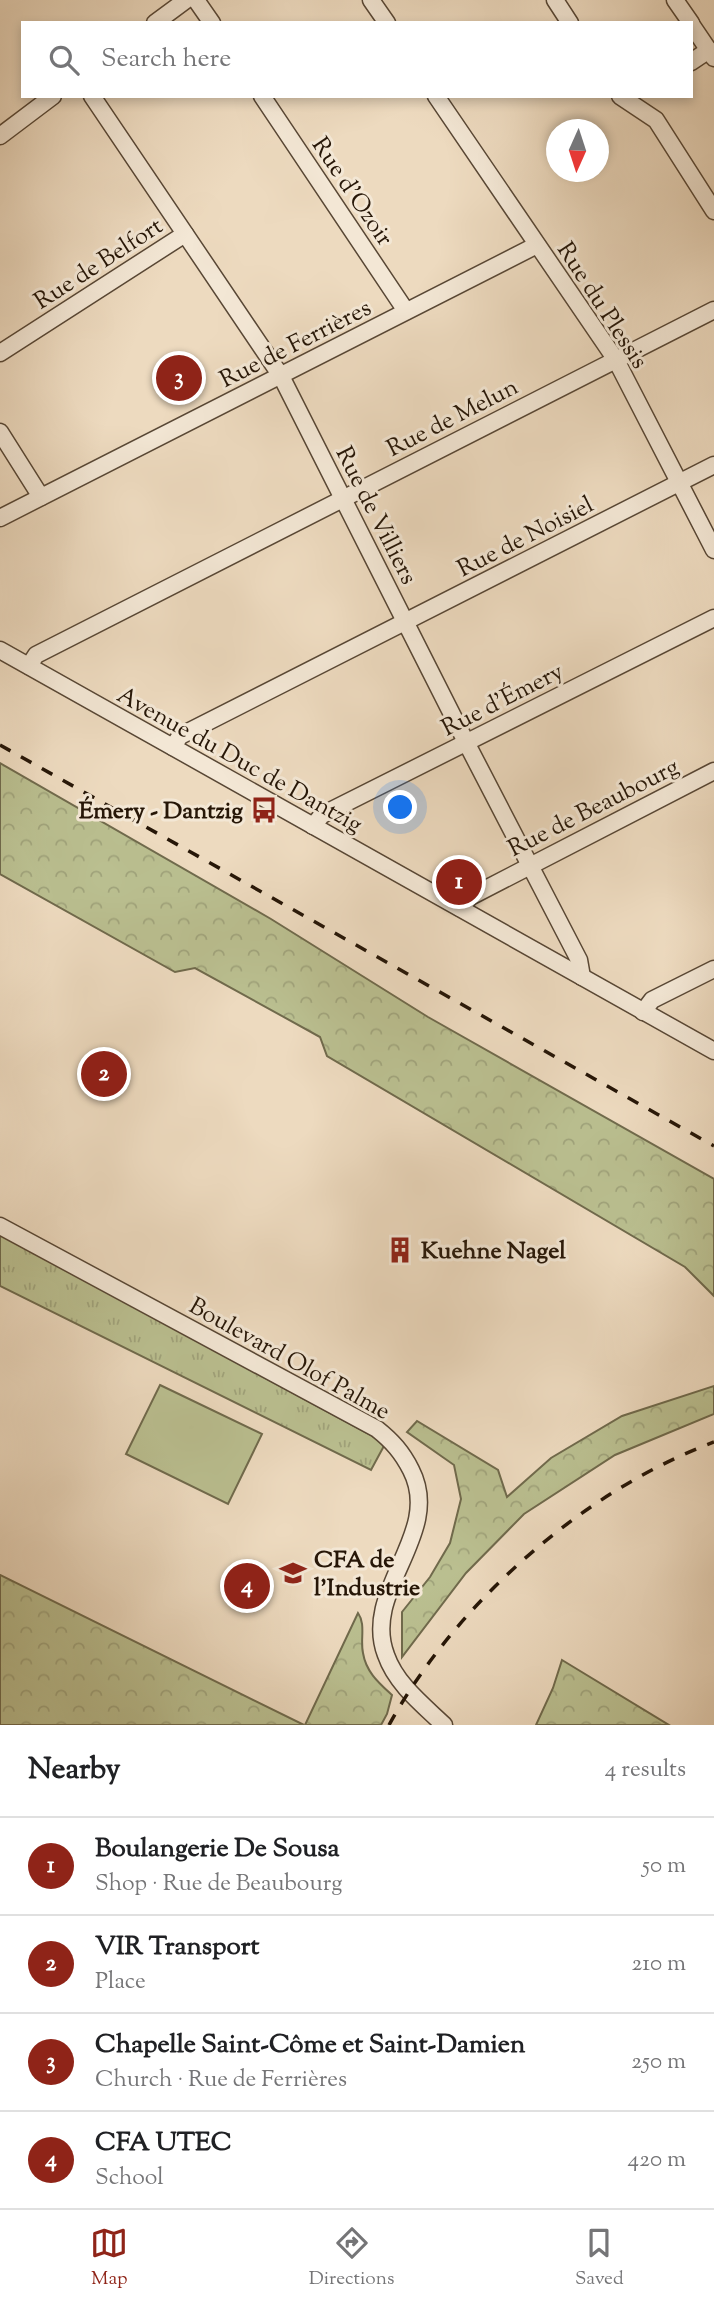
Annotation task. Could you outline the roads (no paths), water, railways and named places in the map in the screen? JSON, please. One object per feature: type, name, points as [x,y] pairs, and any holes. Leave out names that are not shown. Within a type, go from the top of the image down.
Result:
[{"type":"street","points":[[158,21],[186,0]]},
{"type":"street","points":[[196,0],[211,21]]},
{"type":"street","points":[[371,0],[386,21]]},
{"type":"street","points":[[555,0],[569,21]]},
{"type":"street","points":[[675,0],[690,21]]},
{"type":"street","points":[[693,26],[712,54],[693,61]]},
{"type":"street","points":[[0,136],[50,98]]},
{"type":"street","name":"Rue de Villiers","points":[[93,98],[281,376],[579,960],[582,977]]},
{"type":"street","name":"Rue d'Ozoir","points":[[263,98],[406,311]]},
{"type":"street","name":"Rue du Plessis","points":[[437,98],[616,360],[714,550]]},
{"type":"street","points":[[630,98],[656,120],[714,211]]},
{"type":"street","name":"Rue de Belfort","points":[[0,354],[185,234]]},
{"type":"street","name":"Rue de Ferrières","points":[[0,518],[537,245]]},
{"type":"street","name":"Rue de Melun","points":[[29,666],[36,655],[714,310]]},
{"type":"street","points":[[0,432],[41,497]]},
{"type":"street","name":"Rue de Noisiel","points":[[173,747],[180,736],[714,465]]},
{"type":"street","name":"Rue d'Émery","points":[[313,826],[323,815],[714,618]]},
{"type":"street","name":"Avenue du Duc de Dantzig","points":[[0,650],[714,1052]]},
{"type":"street","name":"Rue de Beaubourg","points":[[460,908],[470,897],[714,771]]},
{"type":"street","points":[[643,1012],[652,1000],[714,969]]},
{"type":"street","name":"Boulevard Olof Palme","points":[[0,1226],[377,1429],[401,1451],[415,1478],[419,1507],[414,1533],[383,1606],[381,1634],[389,1664],[409,1690],[444,1725]]},
{"type":"railway","points":[[0,745],[714,1146]]},
{"type":"railway","points":[[389,1725],[417,1680],[450,1636],[487,1595],[528,1556],[571,1521],[617,1490],[665,1463],[714,1442]]},
{"type":"place","name":"Chapelle Saint-Côme et Saint-Damien","points":[[179,378]]},
{"type":"place","name":"Émery - Dantzig","points":[[264,810]]},
{"type":"place","name":"Boulangerie De Sousa","points":[[459,882]]},
{"type":"place","name":"VIR Transport","points":[[104,1074]]},
{"type":"place","name":"Kuehne Nagel","points":[[400,1250]]},
{"type":"place","name":"CFA de l'Industrie","points":[[293,1573]]},
{"type":"place","name":"CFA UTEC","points":[[247,1586]]}]
